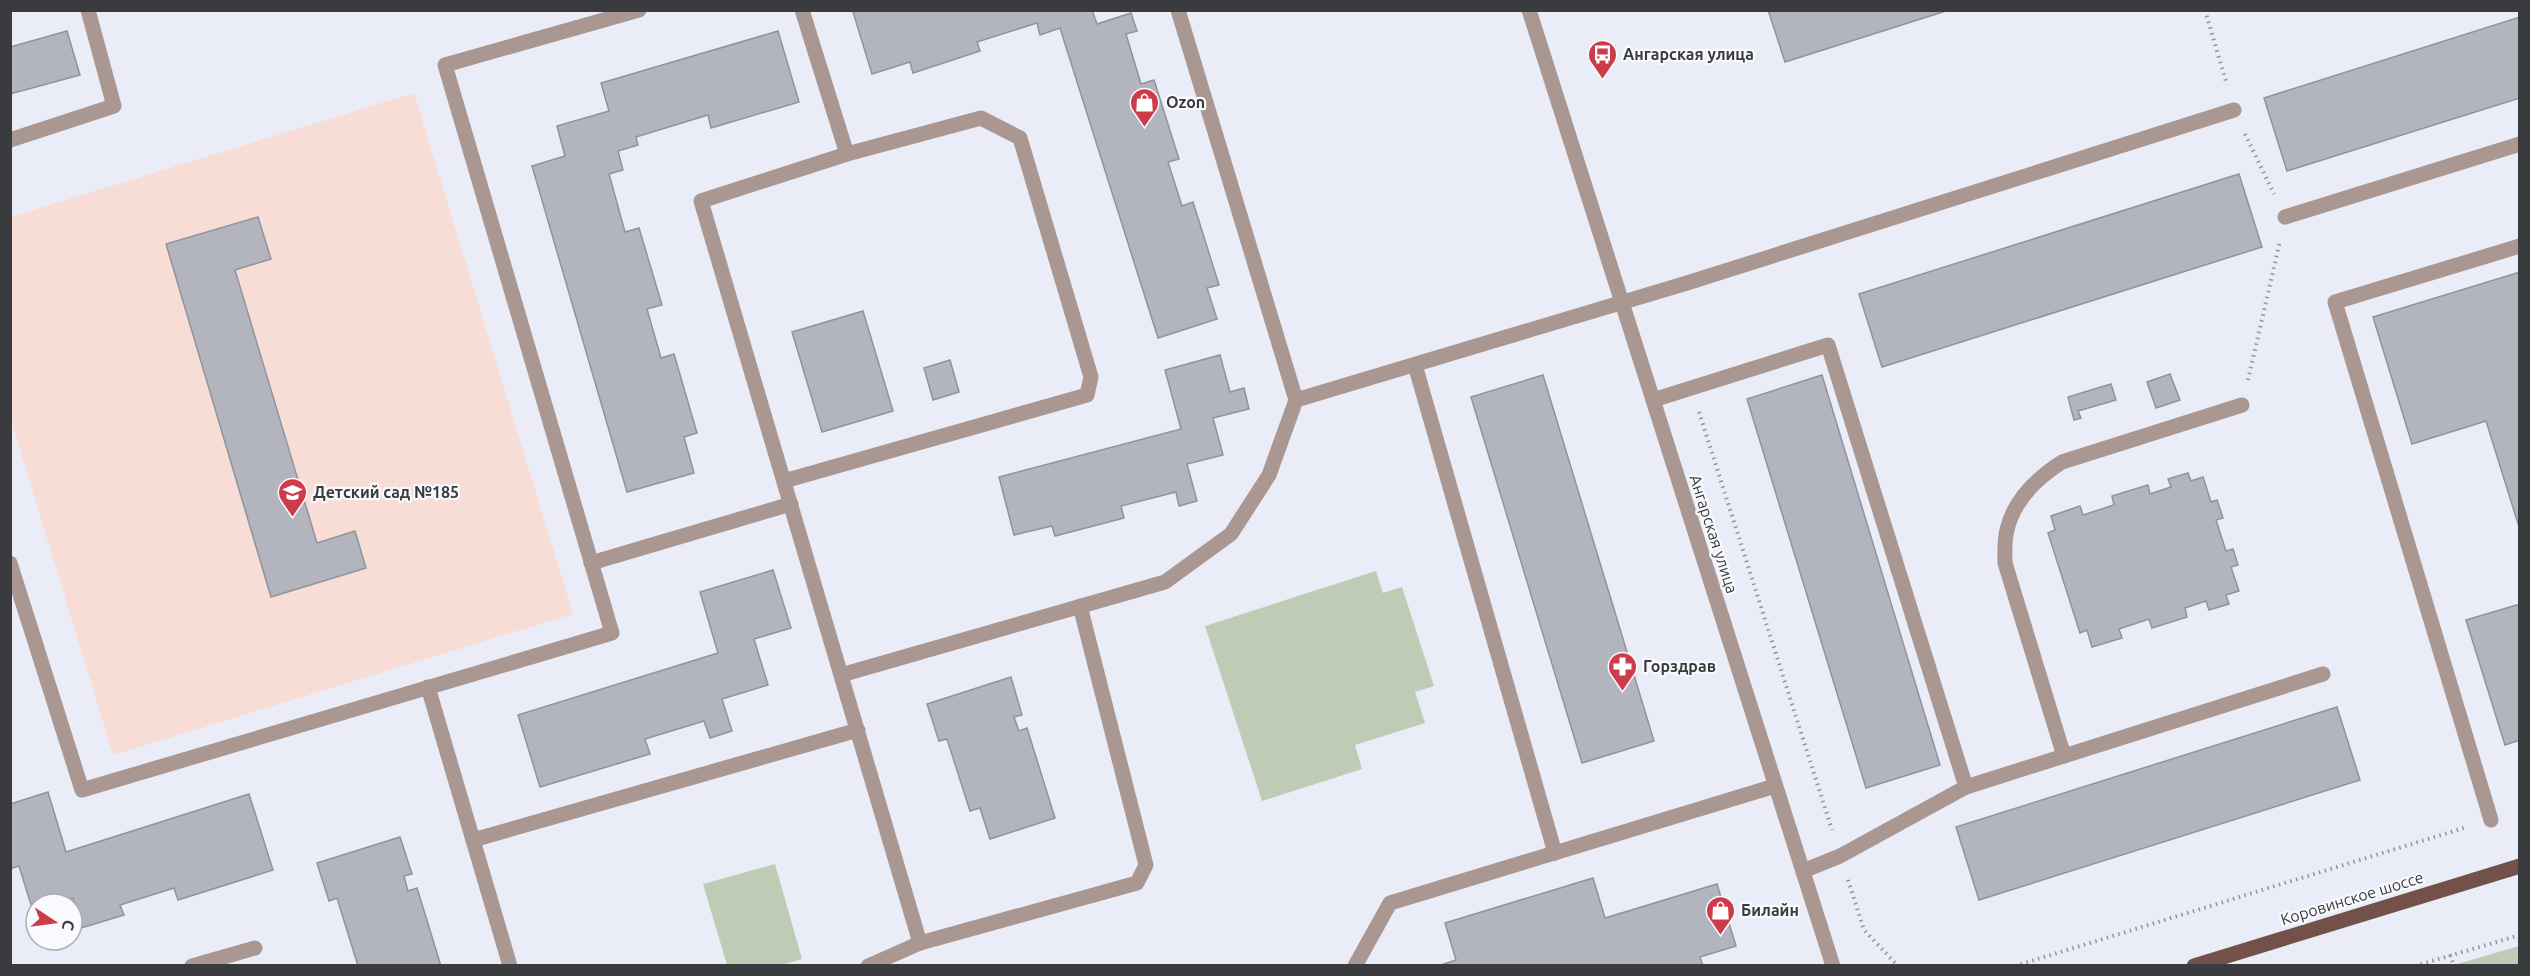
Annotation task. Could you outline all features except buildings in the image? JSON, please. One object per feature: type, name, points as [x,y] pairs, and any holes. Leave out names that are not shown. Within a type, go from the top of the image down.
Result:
[{"type":"main road","name":"Коровинское шоссе","points":[[2194,966],[2520,866]]},
{"type":"street","points":[[10,140],[114,106],[88,10]]},
{"type":"street","points":[[10,563],[82,790],[612,633],[445,66],[639,10]]},
{"type":"street","points":[[802,10],[847,154]]},
{"type":"street","points":[[841,675],[1165,582],[1231,534],[1269,475],[1296,400],[1178,10]]},
{"type":"street","name":"Ангарская улица","points":[[1529,10],[1833,966]]},
{"type":"street","points":[[1296,400],[1622,303],[2234,110]]},
{"type":"street","points":[[784,481],[1087,395],[1091,377],[1020,138],[981,118],[847,154],[701,201],[920,943]]},
{"type":"street","points":[[2285,217],[2520,144]]},
{"type":"street","points":[[2491,820],[2335,302],[2520,246]]},
{"type":"street","points":[[1653,400],[1828,345],[1966,787]]},
{"type":"street","points":[[1415,365],[1555,853]]},
{"type":"street","points":[[2064,756],[2005,563],[2007,530],[2018,503],[2037,479],[2062,462],[2242,405]]},
{"type":"street","points":[[591,562],[791,504]]},
{"type":"street","points":[[868,966],[920,943],[1137,883],[1146,865],[1080,606]]},
{"type":"street","points":[[1803,871],[1840,856],[1966,787],[2323,674]]},
{"type":"street","points":[[428,687],[510,966]]},
{"type":"street","points":[[473,840],[858,730]]},
{"type":"street","points":[[1355,966],[1390,903],[1775,786]]},
{"type":"street","points":[[192,966],[255,948]]},
{"type":"path","points":[[2242,405],[2285,217]]},
{"type":"path","points":[[1691,388],[1864,930],[1898,966]]},
{"type":"path","points":[[2015,966],[2491,820]]},
{"type":"path","points":[[2415,966],[2520,935]]},
{"type":"path","points":[[2450,955],[2454,966]]},
{"type":"shaded area","name":"Детский сад №185","points":[[414,93],[573,614],[113,755],[11,420],[10,217]]},
{"type":"green space","points":[[1376,571],[1383,593],[1402,587],[1434,686],[1415,692],[1425,723],[1355,745],[1362,769],[1262,801],[1205,626]]},
{"type":"green space","points":[[775,864],[802,959],[781,965],[727,965],[703,884]]},
{"type":"green space","points":[[2519,946],[2519,965],[2454,965]]},
{"type":"place","name":"Ангарская улица","points":[[1602,80]]},
{"type":"place","name":"Ozon","points":[[1145,128]]},
{"type":"place","name":"Детский сад №185","points":[[292,518]]},
{"type":"place","name":"Горздрав","points":[[1622,692]]},
{"type":"place","name":"Билайн","points":[[1720,936]]}]
